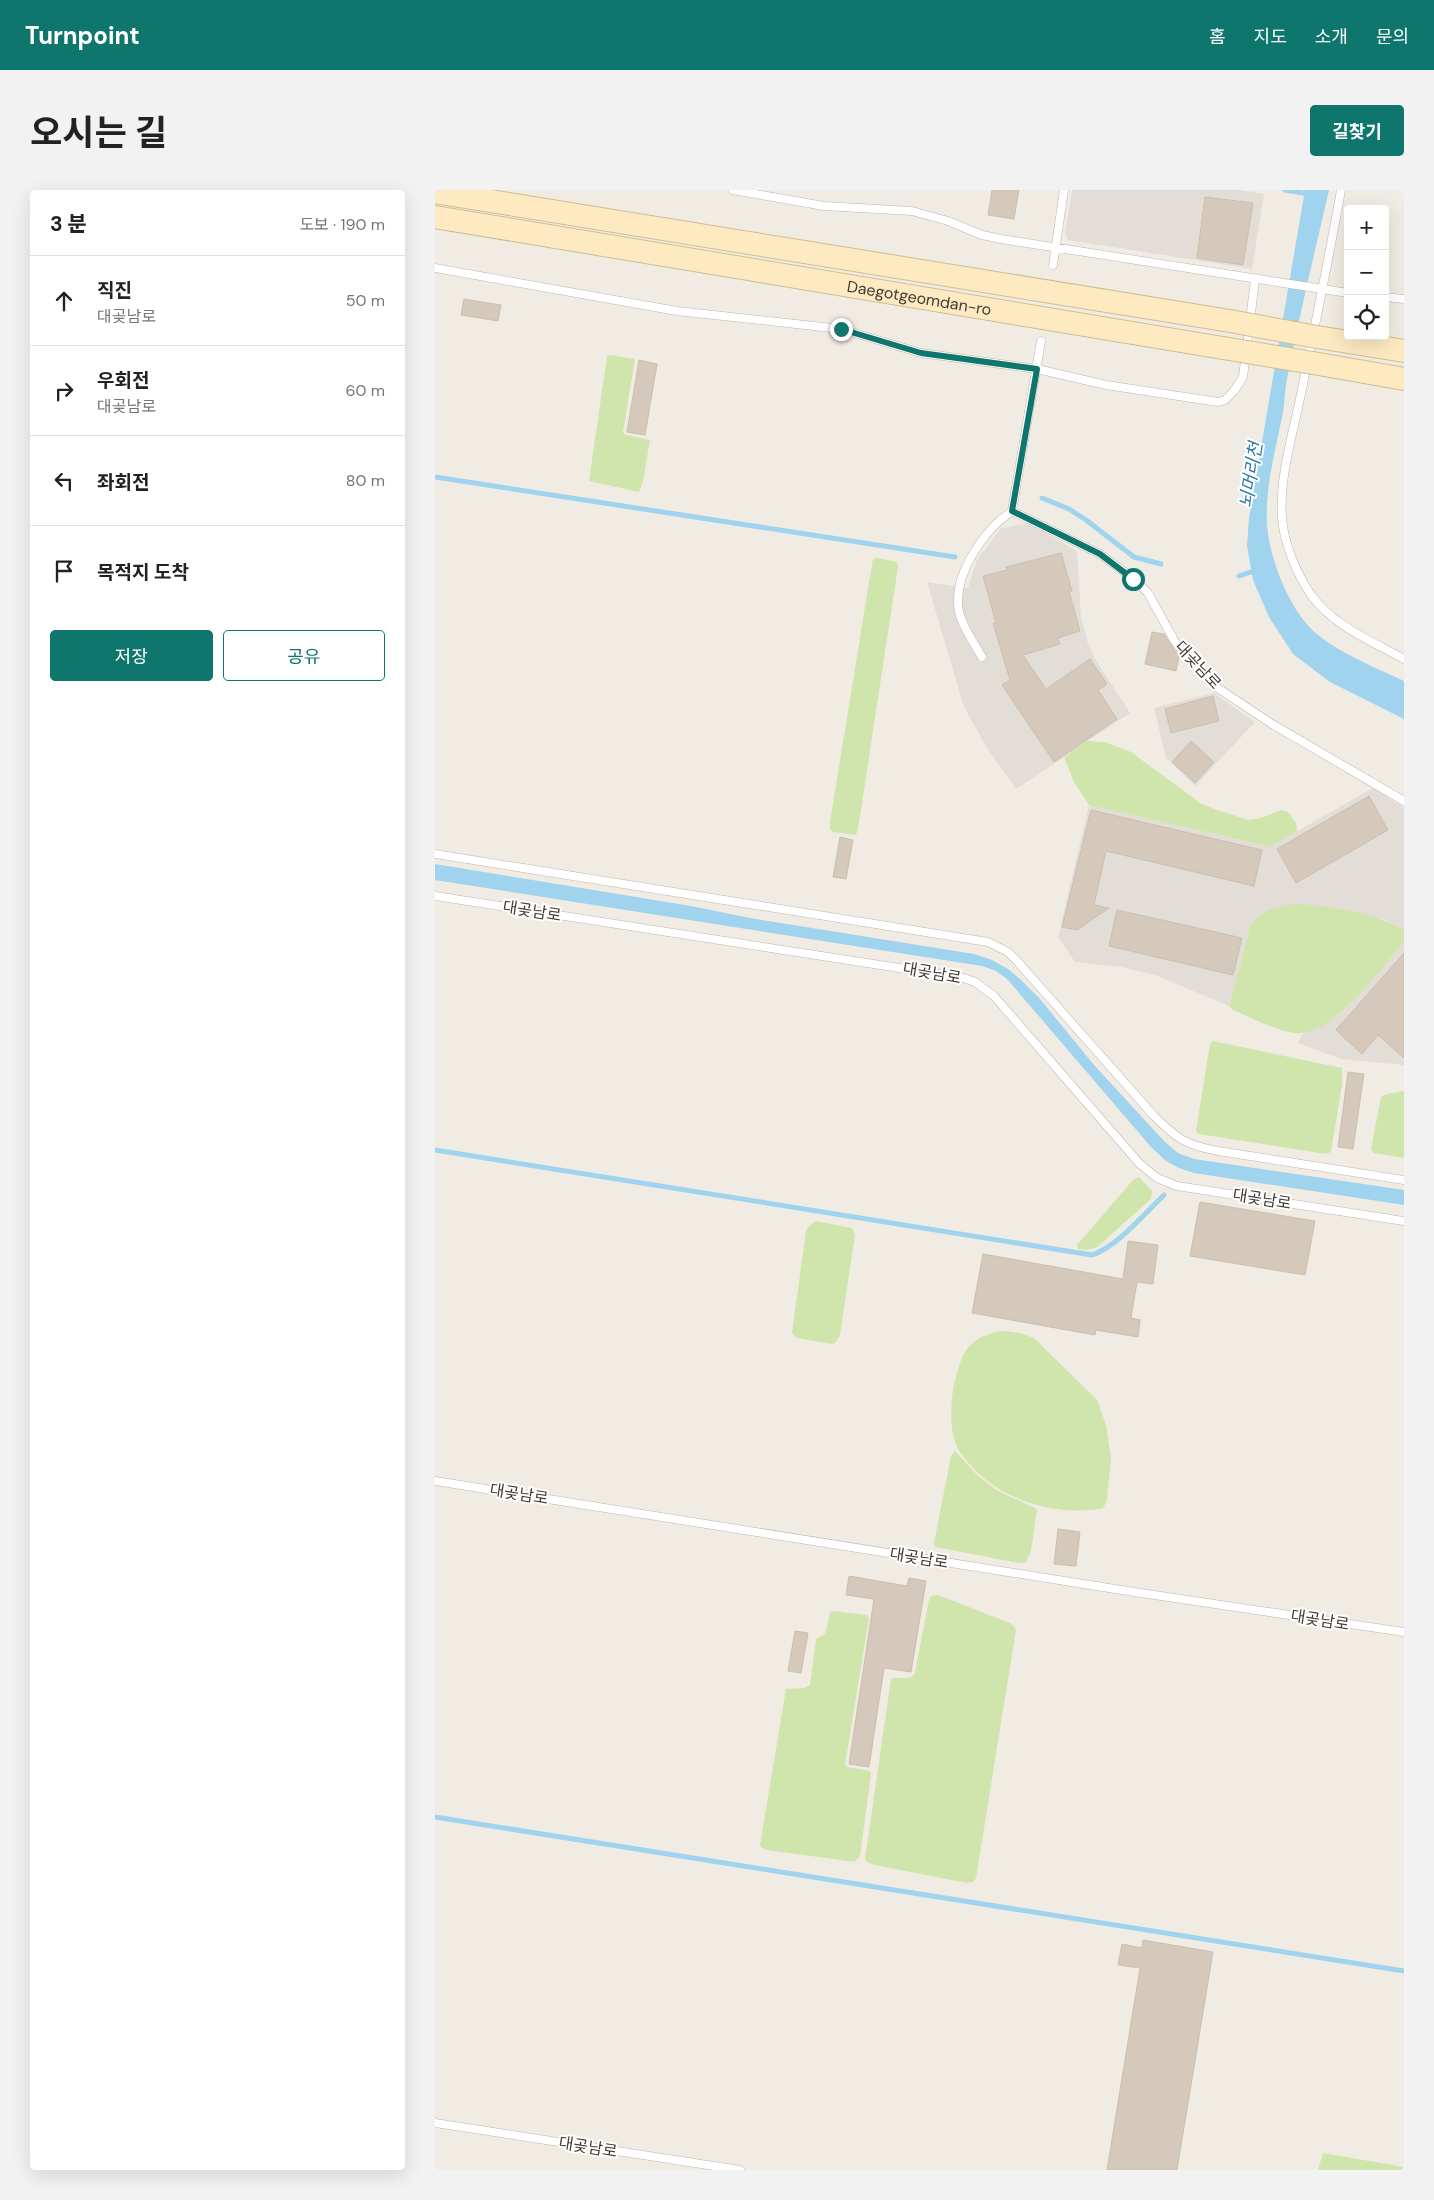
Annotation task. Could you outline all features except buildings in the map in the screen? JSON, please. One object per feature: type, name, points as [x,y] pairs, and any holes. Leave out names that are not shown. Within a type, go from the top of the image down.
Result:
[{"type":"main road","name":"Daegotgeomdan-ro","points":[[435,192],[1404,351]]},
{"type":"main road","name":"Daegotgeomdan-ro","points":[[435,217],[1404,379]]},
{"type":"lane","points":[[733,190],[824,206],[912,211],[948,221],[982,235],[1255,280],[1344,293]]},
{"type":"lane","points":[[1053,264],[1064,190]]},
{"type":"lane","points":[[1341,190],[1319,290],[1290,448],[1282,497],[1282,519],[1299,575],[1323,609],[1353,631],[1404,659]]},
{"type":"lane","points":[[435,268],[677,311],[841,329],[921,353],[1037,369],[1106,385],[1208,402],[1225,400],[1234,391],[1243,377],[1255,280]]},
{"type":"lane","points":[[1389,297],[1404,299]]},
{"type":"lane","points":[[982,657],[963,622],[959,605],[960,593],[966,568],[983,538],[998,521],[1012,511],[1041,341]]},
{"type":"lane","name":"대곶남로","points":[[1012,511],[1100,554],[1133,579],[1148,592],[1174,640],[1185,655],[1219,689],[1272,724],[1404,801]]},
{"type":"lane","points":[[435,854],[988,942],[1008,952],[1017,960],[1154,1116],[1178,1138],[1200,1148],[1404,1180]]},
{"type":"lane","name":"대곶남로","points":[[435,896],[964,978],[975,982],[994,996],[1139,1163],[1157,1178],[1177,1186],[1404,1221]]},
{"type":"lane","name":"대곶남로","points":[[435,1481],[1134,1592],[1404,1632]]},
{"type":"lane","name":"대곶남로","points":[[435,2123],[740,2170]]},
{"type":"shaded area","points":[[1072,190],[1239,190],[1264,194],[1252,269],[1068,240],[1065,233]]},
{"type":"shaded area","points":[[1028,523],[1077,551],[1081,616],[1088,644],[1094,657],[1130,713],[1016,789],[987,748],[964,707],[927,582],[968,588],[977,560],[1001,528]]},
{"type":"shaded area","points":[[1214,693],[1255,722],[1195,786],[1166,758],[1154,708]]},
{"type":"shaded area","points":[[1373,788],[1404,808],[1404,930],[1386,920],[1310,905],[1285,906],[1260,914],[1251,924],[1229,1006],[1155,975],[1121,967],[1075,962],[1058,937],[1089,805],[1269,847]]},
{"type":"shaded area","points":[[1404,942],[1404,1065],[1341,1059],[1298,1043],[1303,1033],[1318,1027],[1338,1015],[1353,1001]]},
{"type":"green space","points":[[607,356],[635,359],[623,432],[626,435],[650,440],[643,481],[639,492],[589,481]]},
{"type":"green space","points":[[873,559],[897,562],[898,567],[856,835],[833,832],[830,829],[830,822],[872,564]]},
{"type":"green space","points":[[1087,741],[1105,742],[1131,752],[1200,803],[1217,810],[1249,820],[1261,818],[1282,810],[1288,812],[1296,823],[1297,831],[1270,847],[1089,805],[1074,782],[1064,757]]},
{"type":"green space","points":[[1294,904],[1351,911],[1380,919],[1404,930],[1404,942],[1358,996],[1330,1021],[1316,1029],[1302,1033],[1294,1033],[1267,1025],[1233,1010],[1229,1006],[1251,924],[1264,912]]},
{"type":"green space","points":[[1213,1041],[1342,1068],[1342,1086],[1331,1152],[1326,1154],[1199,1134],[1196,1131],[1210,1044]]},
{"type":"green space","points":[[1404,1091],[1404,1158],[1374,1153],[1371,1149],[1381,1097],[1386,1094]]},
{"type":"green space","points":[[1139,1177],[1152,1191],[1151,1199],[1097,1247],[1087,1250],[1078,1249],[1077,1245],[1133,1180]]},
{"type":"green space","points":[[816,1221],[852,1228],[855,1235],[840,1335],[835,1343],[832,1344],[797,1338],[792,1333],[806,1231]]},
{"type":"green space","points":[[1003,1331],[1020,1333],[1034,1338],[1097,1400],[1106,1425],[1111,1457],[1107,1499],[1104,1507],[1080,1510],[1060,1509],[1022,1500],[1004,1492],[987,1481],[960,1452],[955,1442],[951,1415],[957,1371],[967,1349],[974,1341],[988,1334]]},
{"type":"green space","points":[[955,1451],[978,1476],[998,1491],[1037,1509],[1031,1551],[1026,1562],[1019,1563],[935,1547],[934,1543],[951,1456]]},
{"type":"green space","points":[[934,1595],[1010,1623],[1016,1630],[976,1878],[973,1882],[967,1883],[875,1865],[867,1862],[865,1859],[891,1679],[910,1678],[915,1673],[928,1604],[930,1597]]},
{"type":"green space","points":[[833,1611],[867,1615],[869,1618],[845,1765],[870,1771],[871,1774],[860,1856],[855,1862],[767,1850],[760,1845],[786,1689],[804,1688],[810,1685],[816,1640],[825,1634],[830,1613]]},
{"type":"green space","points":[[1323,2153],[1404,2167],[1404,2170],[1318,2170]]},
{"type":"water","points":[[1305,190],[1329,190],[1286,384],[1283,412],[1268,495],[1267,524],[1269,538],[1283,584],[1290,599],[1308,625],[1327,642],[1359,660],[1404,681],[1404,719],[1330,682],[1293,654],[1269,617],[1253,580],[1247,546],[1249,518]]},
{"type":"water","points":[[435,864],[974,954],[992,960],[1008,969],[1040,999],[1094,1065],[1165,1142],[1178,1153],[1194,1159],[1404,1190],[1404,1205],[1194,1173],[1166,1161],[1151,1147],[1007,979],[996,971],[982,966],[435,880]]},
{"type":"waterway","points":[[1285,190],[1309,194]]},
{"type":"waterway","points":[[435,477],[955,557]]},
{"type":"waterway","points":[[1042,498],[1069,509],[1134,557],[1161,564]]},
{"type":"waterway","points":[[1239,576],[1257,570]]},
{"type":"waterway","points":[[435,1150],[1092,1255],[1111,1245],[1121,1237],[1164,1195]]},
{"type":"waterway","points":[[435,1817],[1404,1971]]},
{"type":"route","points":[[841,329],[921,353],[975,362],[1037,369],[1012,511],[1100,554],[1133,579]]},
{"type":"water label","name":"뇌머리천","points":[[1251,475]]}]
